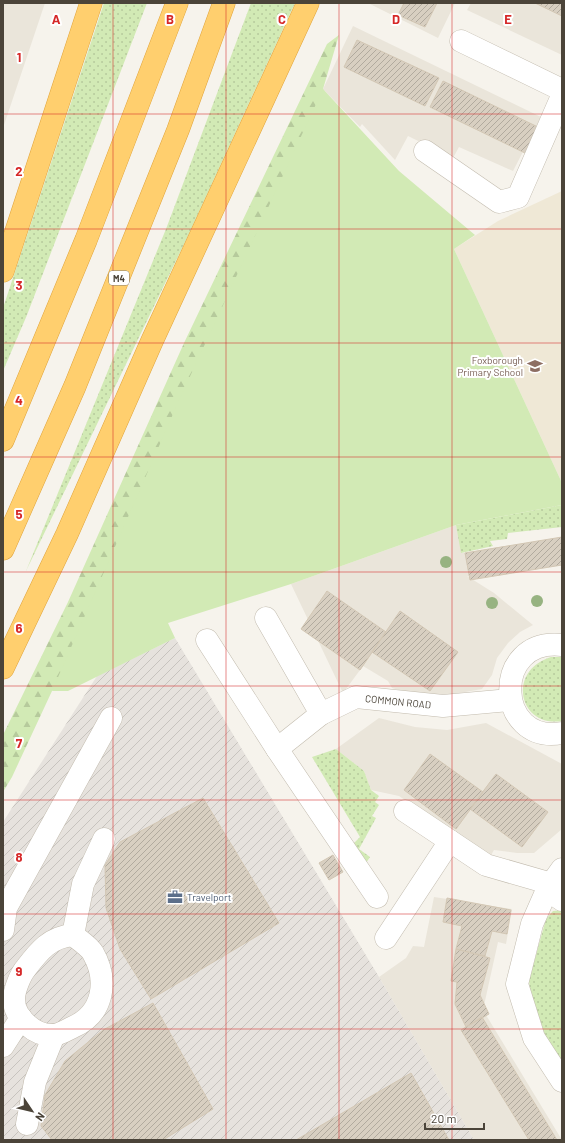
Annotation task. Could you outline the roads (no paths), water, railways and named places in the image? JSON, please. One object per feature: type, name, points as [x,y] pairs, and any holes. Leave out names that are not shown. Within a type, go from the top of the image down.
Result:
[{"type":"highway","points":[[3,272],[91,3]]},
{"type":"highway","points":[[3,440],[86,240],[176,3]]},
{"type":"highway","name":"M4","points":[[3,549],[75,386],[108,305],[178,130],[224,3]]},
{"type":"highway","points":[[3,668],[63,541],[158,327],[308,3]]},
{"type":"street","points":[[461,41],[562,90]]},
{"type":"street","points":[[425,151],[499,202],[518,197],[562,96]]},
{"type":"street","points":[[266,618],[321,714]]},
{"type":"street","points":[[207,640],[377,897]]},
{"type":"street","points":[[562,645],[546,645],[532,650],[521,659],[513,671],[509,685],[510,700],[516,714],[526,725],[539,732],[554,734],[562,733]]},
{"type":"street","name":"COMMON ROAD","points":[[278,749],[321,714],[356,697],[443,706],[510,700]]},
{"type":"street","points":[[3,930],[4,908],[111,718]]},
{"type":"street","points":[[405,811],[486,865],[556,886],[532,924],[516,984],[534,1038],[562,1081]]},
{"type":"street","points":[[73,935],[83,884],[104,839]]},
{"type":"street","points":[[386,938],[450,841]]},
{"type":"street","points":[[73,935],[92,952],[100,967],[101,998],[94,1013],[80,1024],[54,1035],[40,1033],[20,1018],[14,999],[22,973],[40,950],[60,936],[73,935]]},
{"type":"street","points":[[3,1046],[20,1018]]},
{"type":"street","points":[[27,1124],[35,1082],[54,1035]]},
{"type":"place","name":"Foxborough Primary School","points":[[535,366]]},
{"type":"place","name":"Travelport","points":[[175,897]]}]
